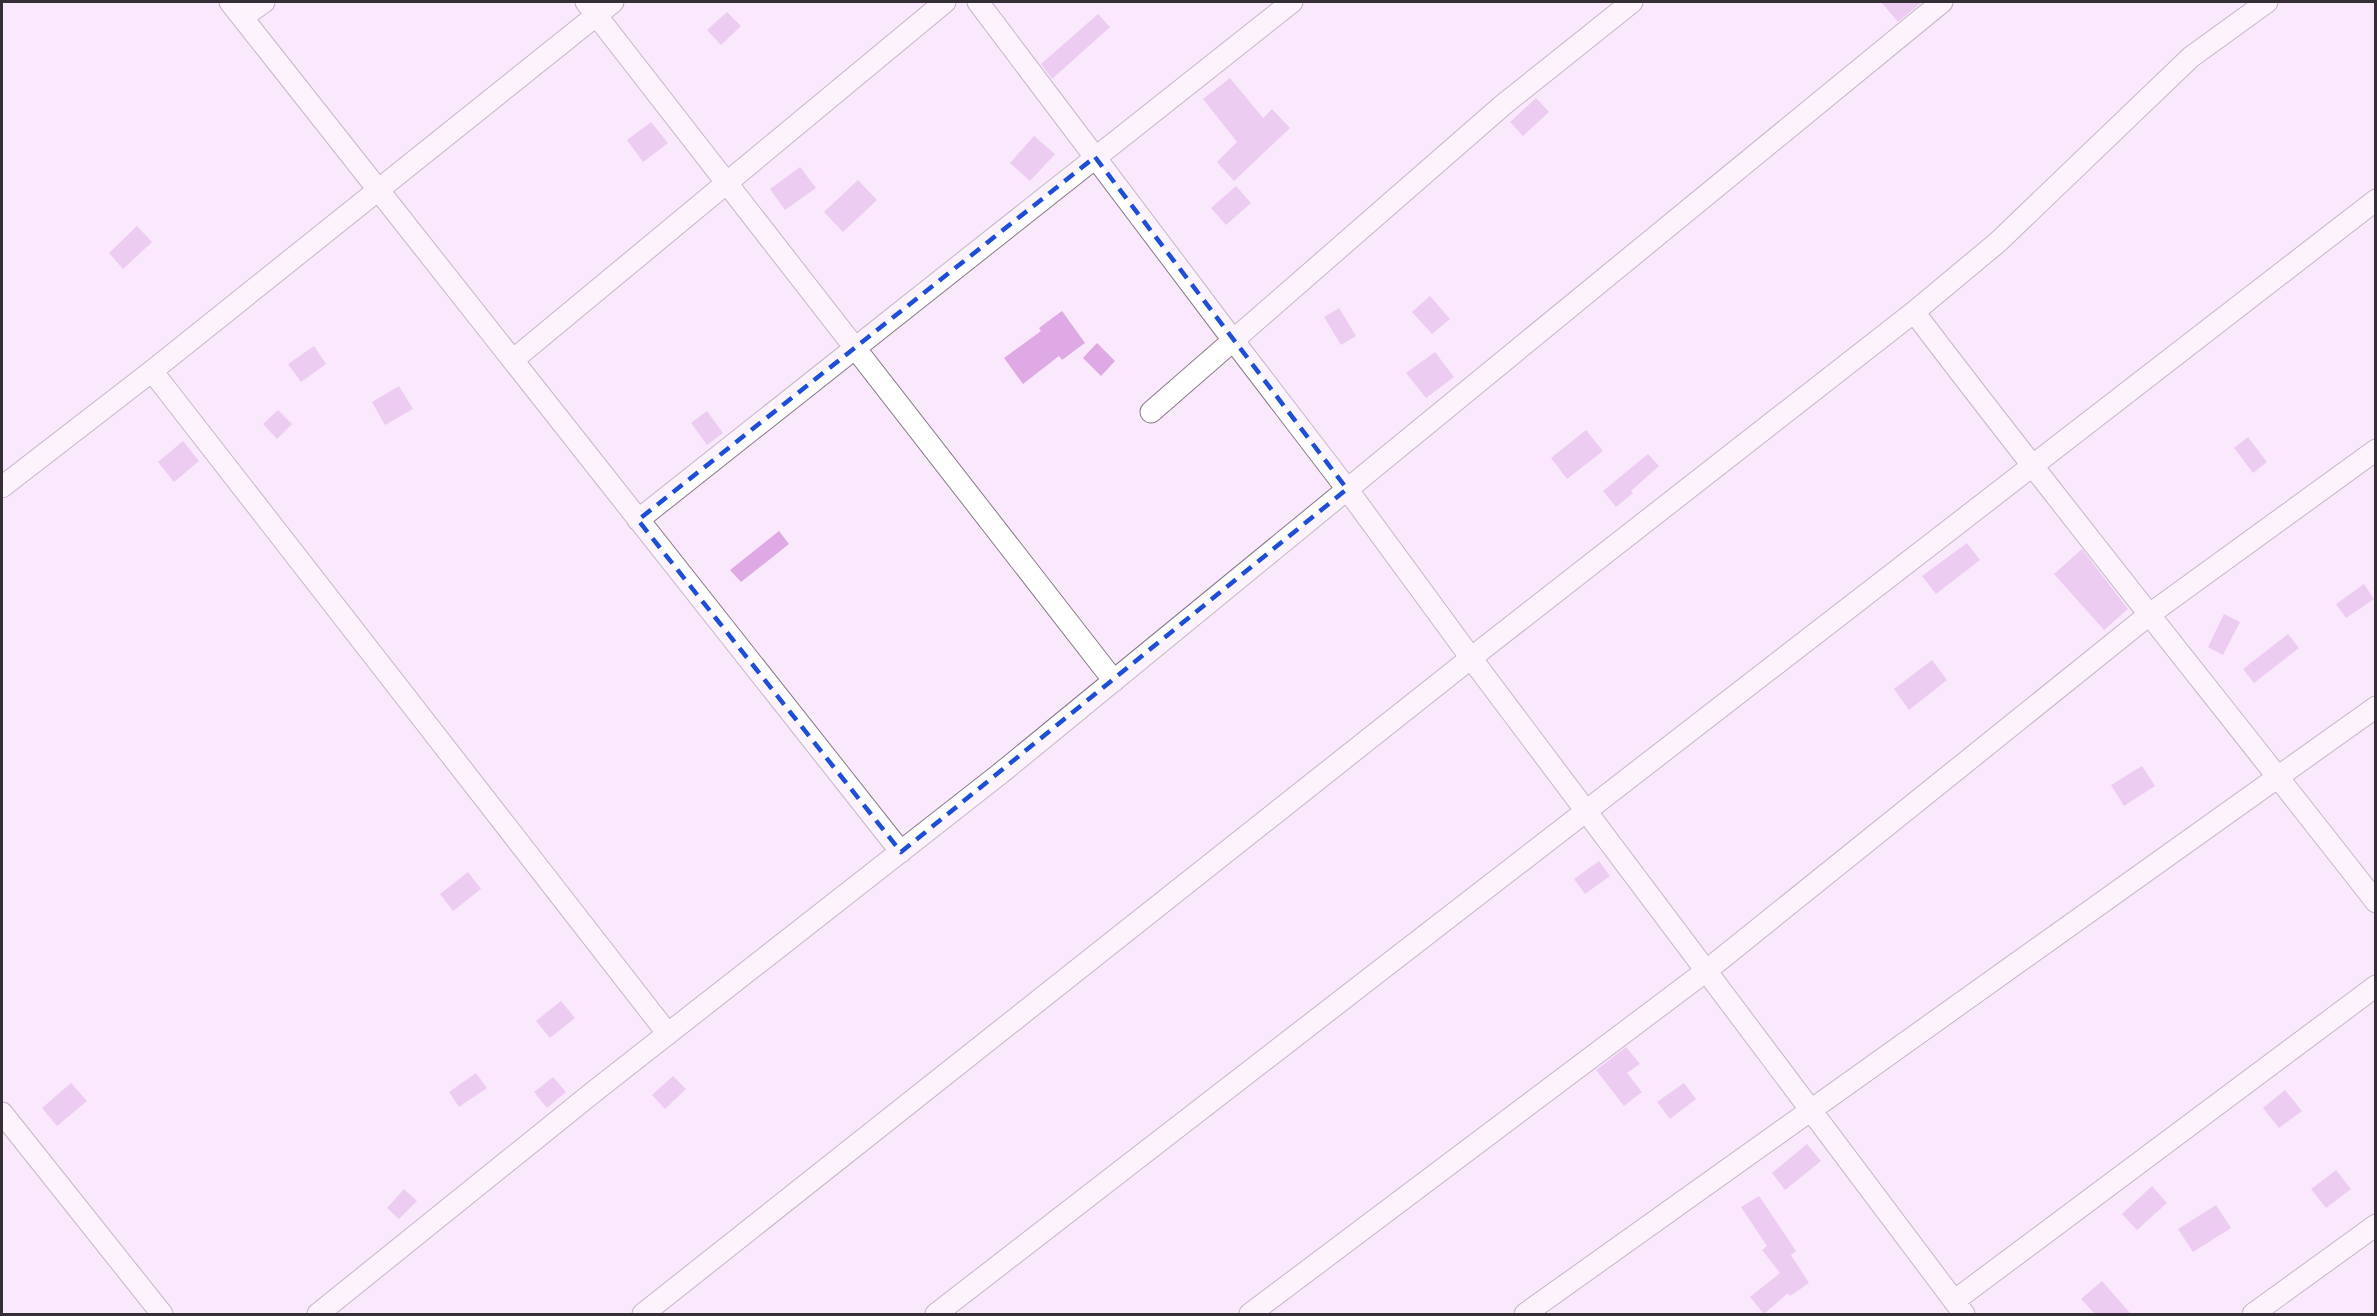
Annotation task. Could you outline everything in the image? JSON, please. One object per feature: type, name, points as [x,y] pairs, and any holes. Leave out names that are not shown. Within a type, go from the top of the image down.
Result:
[{"type":"street","points":[[264,2],[236,9],[901,852]]},
{"type":"street","points":[[2,487],[152,371],[379,189],[592,8],[614,2]]},
{"type":"street","points":[[513,360],[945,2]]},
{"type":"street","points":[[978,2],[1347,489],[1471,658],[1959,1308],[2376,986]]},
{"type":"street","points":[[638,520],[1292,2]]},
{"type":"street","points":[[1150,412],[1503,105],[1632,2]]},
{"type":"street","points":[[318,1314],[1114,681],[1942,2]]},
{"type":"street","points":[[643,1314],[1471,658],[1914,312],[1998,242],[2191,57],[2267,2]]},
{"type":"street","points":[[592,8],[1114,681]]},
{"type":"street","points":[[936,1314],[2376,200]]},
{"type":"street","points":[[1914,312],[2031,467],[2150,614],[2376,902]]},
{"type":"street","points":[[152,371],[668,1034]]},
{"type":"street","points":[[1250,1314],[1706,971],[2150,614],[2376,450]]},
{"type":"street","points":[[1525,1314],[2376,707]]},
{"type":"street","points":[[2,1113],[162,1314]]},
{"type":"street","points":[[2253,1314],[2376,1225]]},
{"type":"highlighted area","points":[[1095,157],[1347,489],[901,852],[638,520]]},
{"type":"building","points":[[1881,2],[1922,2],[1898,22]]},
{"type":"building","points":[[727,12],[741,26],[721,45],[707,30]]},
{"type":"building","points":[[1098,14],[1110,27],[1052,79],[1041,64]]},
{"type":"building","points":[[1230,78],[1263,118],[1272,109],[1290,128],[1234,181],[1217,162],[1237,142],[1203,99]]},
{"type":"building","points":[[1536,98],[1549,112],[1523,136],[1510,122]]},
{"type":"building","points":[[651,122],[668,143],[643,162],[627,140]]},
{"type":"building","points":[[1034,136],[1055,154],[1030,181],[1010,163]]},
{"type":"building","points":[[800,167],[816,188],[785,210],[770,189]]},
{"type":"building","points":[[858,180],[877,200],[843,232],[824,212]]},
{"type":"building","points":[[1236,186],[1251,203],[1226,225],[1211,208]]},
{"type":"building","points":[[137,226],[152,242],[123,269],[109,253]]},
{"type":"building","points":[[1430,296],[1450,319],[1432,334],[1412,312]]},
{"type":"building","points":[[1339,308],[1356,336],[1341,345],[1324,317]]},
{"type":"building","points":[[1062,311],[1085,343],[1062,360],[1059,356],[1023,384],[1004,358],[1041,331],[1039,328]]},
{"type":"building","points":[[1097,343],[1115,361],[1101,376],[1083,358]]},
{"type":"building","points":[[314,346],[326,364],[301,382],[288,364]]},
{"type":"building","points":[[1435,352],[1454,377],[1426,398],[1406,373]]},
{"type":"building","points":[[399,386],[413,409],[385,425],[372,402]]},
{"type":"building","points":[[278,410],[292,424],[277,439],[263,424]]},
{"type":"building","points":[[707,411],[723,433],[707,445],[691,423]]},
{"type":"building","points":[[1586,430],[1603,451],[1567,479],[1551,458]]},
{"type":"building","points":[[2248,437],[2267,462],[2253,473],[2234,448]]},
{"type":"building","points":[[183,441],[199,461],[174,482],[158,462]]},
{"type":"building","points":[[1648,454],[1659,466],[1616,507],[1603,491]]},
{"type":"building","points":[[779,531],[789,544],[741,582],[730,570]]},
{"type":"building","points":[[1967,543],[1980,560],[1936,594],[1922,576]]},
{"type":"building","points":[[2082,549],[2128,609],[2104,630],[2054,574]]},
{"type":"building","points":[[2364,584],[2374,599],[2346,618],[2336,604]]},
{"type":"building","points":[[2224,614],[2240,622],[2223,655],[2208,647]]},
{"type":"building","points":[[2288,634],[2299,648],[2254,683],[2243,669]]},
{"type":"building","points":[[1932,660],[1947,680],[1909,710],[1894,689]]},
{"type":"building","points":[[2142,766],[2155,786],[2124,806],[2111,785]]},
{"type":"building","points":[[1599,861],[1610,876],[1585,894],[1574,879]]},
{"type":"building","points":[[468,872],[481,889],[453,911],[440,894]]},
{"type":"building","points":[[561,1001],[575,1018],[550,1038],[536,1021]]},
{"type":"building","points":[[1626,1047],[1640,1064],[1627,1073],[1642,1092],[1624,1106],[1596,1070]]},
{"type":"building","points":[[476,1073],[487,1088],[459,1107],[449,1092]]},
{"type":"building","points":[[673,1076],[686,1089],[665,1109],[652,1095]]},
{"type":"building","points":[[553,1077],[566,1092],[547,1108],[534,1092]]},
{"type":"building","points":[[71,1083],[87,1101],[57,1126],[42,1108]]},
{"type":"building","points":[[1684,1083],[1696,1099],[1670,1119],[1657,1102]]},
{"type":"building","points":[[2285,1090],[2302,1111],[2279,1128],[2263,1108]]},
{"type":"building","points":[[1807,1144],[1821,1161],[1785,1190],[1772,1173]]},
{"type":"building","points":[[2336,1170],[2351,1189],[2326,1208],[2311,1189]]},
{"type":"building","points":[[2152,1186],[2167,1203],[2137,1230],[2122,1214]]},
{"type":"building","points":[[404,1189],[417,1201],[399,1219],[387,1208]]},
{"type":"building","points":[[1759,1196],[1796,1251],[1791,1255],[1809,1283],[1790,1296],[1788,1293],[1764,1314],[1750,1297],[1780,1273],[1762,1250],[1767,1246],[1741,1207]]},
{"type":"building","points":[[2216,1205],[2231,1228],[2193,1252],[2178,1229]]},
{"type":"building","points":[[2102,1281],[2131,1314],[2095,1314],[2081,1299]]}]
